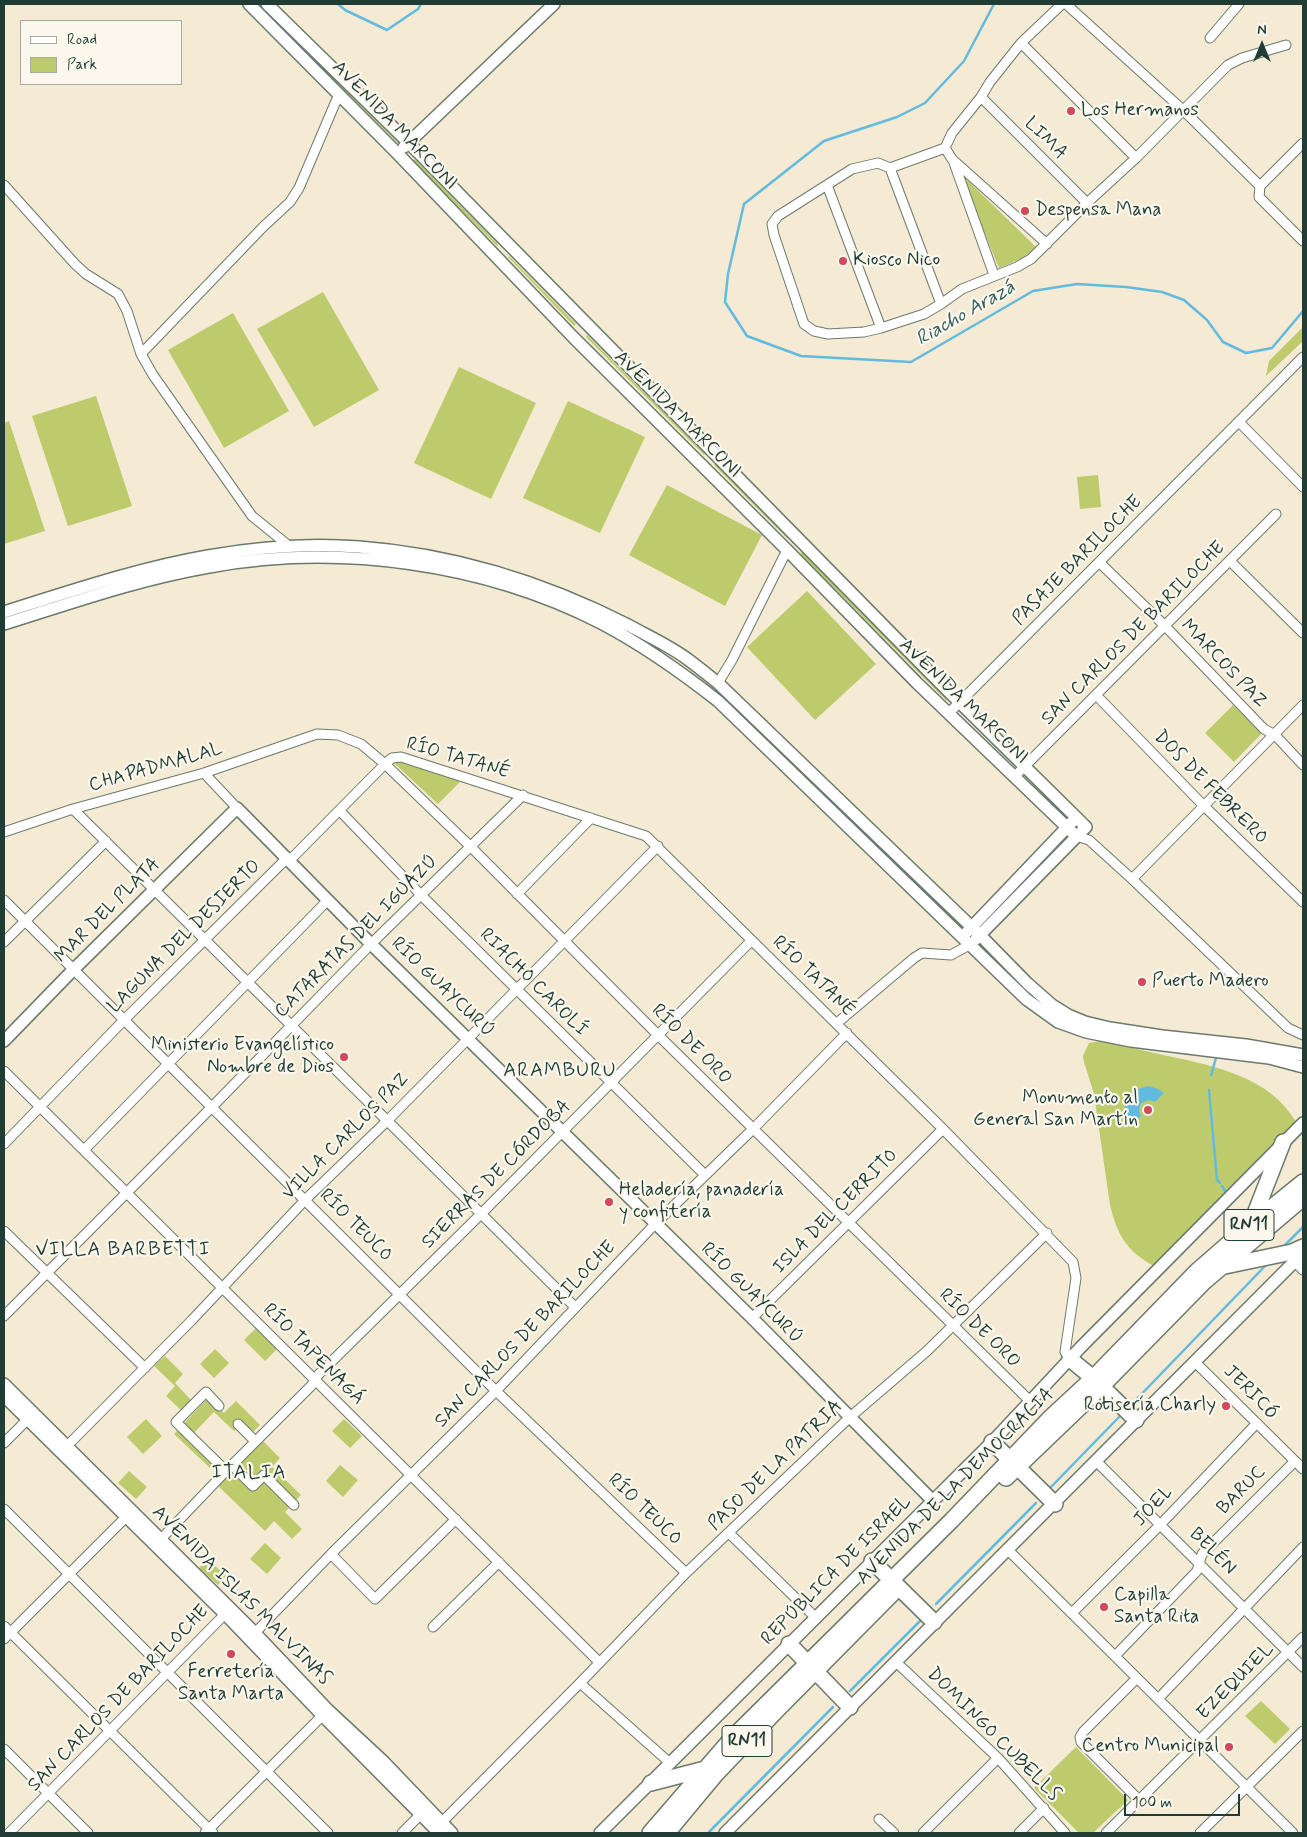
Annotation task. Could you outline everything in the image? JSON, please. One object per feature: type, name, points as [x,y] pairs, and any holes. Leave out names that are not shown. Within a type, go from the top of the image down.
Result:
[{"type":"highway","points":[[1251,1224],[1283,1142]]},
{"type":"highway","name":"AVENIDA DE LA DEMOCRACIA","points":[[1097,1382],[1198,1271],[1251,1224],[1303,1182]]},
{"type":"highway","name":"AVENIDA DE LA DEMOCRACIA","points":[[650,1833],[732,1737],[812,1667],[895,1584],[1013,1464],[1051,1417],[1097,1382],[1204,1282],[1303,1198]]},
{"type":"highway","points":[[1221,1267],[1292,1252],[1303,1247]]},
{"type":"highway","points":[[1070,1359],[1136,1420]]},
{"type":"highway","points":[[992,1442],[1055,1504]]},
{"type":"highway","points":[[872,1561],[934,1622]]},
{"type":"highway","points":[[789,1644],[850,1707]]},
{"type":"highway","name":"AVENIDA DE LA DEMOCRACIA","points":[[667,1833],[716,1774],[776,1711],[812,1667]]},
{"type":"highway","points":[[651,1783],[705,1768]]},
{"type":"highway","points":[[674,1833],[683,1814]]},
{"type":"street","name":"AVENIDA MARCONI","points":[[249,4],[398,154],[573,337],[787,550],[916,683],[1076,836],[1089,840],[1288,1028],[1303,1034]]},
{"type":"street","name":"AVENIDA MARCONI","points":[[266,4],[408,142],[959,703],[1086,827]]},
{"type":"street","points":[[398,154],[408,142],[554,4]]},
{"type":"street","points":[[1062,4],[1021,43],[952,133],[944,148],[890,168],[878,163],[852,169],[778,216],[772,224],[774,235],[804,324],[814,331],[828,334],[881,328],[924,314],[962,289],[1017,267],[1031,259],[1086,203],[1136,158],[1228,65],[1242,58],[1286,45]]},
{"type":"street","points":[[1066,4],[1183,110],[1260,186]]},
{"type":"street","points":[[1210,38],[1239,4]]},
{"type":"street","points":[[1021,43],[1136,158]]},
{"type":"street","points":[[141,354],[263,227],[290,202],[299,188],[338,94]]},
{"type":"street","name":"LIMA","points":[[981,97],[1086,203]]},
{"type":"street","points":[[1303,143],[1260,186],[1259,196],[1303,241]]},
{"type":"street","points":[[944,148],[952,159],[1047,244]]},
{"type":"street","points":[[952,159],[994,275]]},
{"type":"street","points":[[890,168],[941,304]]},
{"type":"street","points":[[4,185],[75,264],[86,274],[118,294],[128,311],[141,354],[153,375],[252,516],[288,546]]},
{"type":"street","points":[[827,185],[881,328]]},
{"type":"street","points":[[497,258],[509,245]]},
{"type":"street","points":[[573,337],[586,323]]},
{"type":"street","name":"PASAJE BARILOCHE","points":[[949,713],[1303,357]]},
{"type":"street","points":[[1296,365],[1303,372]]},
{"type":"street","points":[[1239,422],[1303,487]]},
{"type":"street","name":"SAN CARLOS DE BARILOCHE","points":[[1014,777],[1276,514]]},
{"type":"street","points":[[718,683],[732,660],[787,550],[798,538]]},
{"type":"street","points":[[4,612],[149,568],[208,556],[288,546],[357,547],[402,551],[460,562],[518,579],[607,614],[684,657],[718,683],[980,935],[1027,984],[1052,1005],[1068,1015],[1086,1022],[1134,1032],[1246,1045],[1303,1055]]},
{"type":"street","points":[[4,624],[151,580],[208,567],[291,557],[356,558],[402,563],[459,573],[516,589],[561,605],[602,624],[672,665],[718,700],[953,928],[972,944],[1026,999],[1058,1022],[1070,1028],[1131,1041],[1269,1058],[1303,1067]]},
{"type":"street","points":[[1230,561],[1303,633]]},
{"type":"street","name":"MARCOS PAZ","points":[[1099,562],[1164,626],[1264,730],[1274,735],[1303,765]]},
{"type":"street","name":"DOS DE FEBRERO","points":[[1096,695],[1204,806],[1303,902]]},
{"type":"street","points":[[1132,879],[1303,705]]},
{"type":"street","name":"RÍO DE ORO","points":[[317,734],[338,736],[361,744],[388,761],[563,941],[1030,1401]]},
{"type":"street","name":"CHAPADMALAL","points":[[4,832],[73,809],[204,773],[317,734]]},
{"type":"street","name":"RÍO TATANÉ","points":[[388,761],[401,757],[523,795],[646,836],[658,846],[943,1128],[1047,1233],[1073,1262],[1076,1278],[1065,1352],[1070,1359]]},
{"type":"street","name":"LAGUNA DEL DESIERTO","points":[[4,1144],[124,1020],[282,863],[294,856],[340,811],[388,761]]},
{"type":"street","name":"RÍO GUAYCURÚ","points":[[204,773],[371,944],[564,1131],[933,1501]]},
{"type":"street","name":"CATARATAS DEL IGUAZÚ","points":[[4,1316],[371,944],[523,795]]},
{"type":"street","name":"MAR DEL PLATA","points":[[4,1041],[237,808]]},
{"type":"street","points":[[73,809],[575,1307]]},
{"type":"street","name":"RIACHO CAROLÍ","points":[[340,811],[421,895],[705,1176]]},
{"type":"street","points":[[517,894],[591,818]]},
{"type":"street","points":[[962,936],[1076,818]]},
{"type":"street","points":[[837,1023],[922,953],[951,955],[972,944],[1086,827],[1089,840]]},
{"type":"street","points":[[4,942],[106,841]]},
{"type":"street","name":"VILLA CARLOS PAZ","points":[[63,1449],[145,1368],[306,1199],[388,1120],[658,846]]},
{"type":"street","name":"RÍO TEUCO","points":[[4,900],[306,1199],[496,1391],[686,1574]]},
{"type":"street","points":[[84,1150],[328,900]]},
{"type":"street","name":"SIERRAS DE CÓRDOBA","points":[[161,1539],[311,1386],[319,1374],[659,1036],[752,940]]},
{"type":"street","name":"SAN CARLOS DE BARILOCHE","points":[[252,1636],[330,1554],[496,1391],[656,1223],[753,1129],[847,1033]]},
{"type":"street","name":"RÍO TAPENAGÁ","points":[[4,1071],[600,1662]]},
{"type":"street","points":[[1283,1142],[1303,1123]]},
{"type":"street","name":"ISLA DEL CERRITO","points":[[752,1318],[943,1128]]},
{"type":"street","name":"REPÚBLICA DE ISRAEL","points":[[600,1833],[992,1442],[1097,1331],[1283,1142]]},
{"type":"street","points":[[4,1231],[145,1368]]},
{"type":"street","name":"PASO DE LA PATRIA","points":[[440,1828],[686,1574],[849,1418],[926,1351],[1047,1233]]},
{"type":"street","points":[[725,1833],[934,1622],[1097,1462],[1136,1420],[1303,1253]]},
{"type":"street","points":[[1295,1262],[1303,1270]]},
{"type":"street","name":"JERICÓ","points":[[1195,1362],[1303,1469]]},
{"type":"street","name":"AVENIDA ISLAS MALVINAS","points":[[4,1384],[30,1416],[228,1611]]},
{"type":"street","points":[[219,1406],[206,1392],[176,1422],[253,1486],[264,1475],[294,1505]]},
{"type":"street","name":"AVENIDA ISLAS MALVINAS","points":[[4,1396],[30,1416]]},
{"type":"street","points":[[4,1443],[30,1416]]},
{"type":"street","name":"JOEL","points":[[1072,1613],[1160,1525],[1257,1422]]},
{"type":"street","points":[[238,1424],[255,1442]]},
{"type":"street","name":"BARUC","points":[[1115,1656],[1197,1571],[1202,1554],[1295,1461]]},
{"type":"street","name":"BELÉN","points":[[1097,1462],[1303,1667]]},
{"type":"street","points":[[4,1509],[328,1833]]},
{"type":"street","points":[[129,1514],[70,1574],[6,1633],[110,1732],[209,1832],[325,1713]]},
{"type":"street","name":"AVENIDA ISLAS MALVINAS","points":[[129,1514],[161,1539],[420,1815],[440,1828],[452,1833]]},
{"type":"street","points":[[330,1554],[375,1599],[456,1519]]},
{"type":"street","points":[[728,1533],[816,1616]]},
{"type":"street","points":[[1158,1699],[1246,1609],[1303,1547]]},
{"type":"street","points":[[1008,1550],[1293,1833]]},
{"type":"street","points":[[433,1627],[499,1562]]},
{"type":"street","name":"SAN CARLOS DE BARILOCHE","points":[[9,1833],[228,1611]]},
{"type":"street","name":"EZEQUIEL","points":[[1106,1833],[1303,1637]]},
{"type":"street","name":"DOMINGO CUBELLS","points":[[896,1662],[998,1758],[1066,1833]]},
{"type":"street","points":[[1137,1678],[1080,1737],[1081,1742],[1139,1800]]},
{"type":"street","points":[[580,1683],[670,1763]]},
{"type":"street","name":"AVENIDA ISLAS MALVINAS","points":[[325,1713],[384,1762],[440,1828]]},
{"type":"street","points":[[1200,1833],[1303,1731]]},
{"type":"street","points":[[4,1749],[88,1833]]},
{"type":"street","points":[[923,1833],[998,1758]]},
{"type":"street","points":[[1019,1833],[1044,1808]]},
{"type":"street","points":[[402,1833],[420,1815]]},
{"type":"street","points":[[879,1819],[894,1833]]},
{"type":"green space","points":[[257,4],[260,4],[399,142],[398,143]]},
{"type":"green space","points":[[415,159],[498,244],[497,246],[413,161]]},
{"type":"green space","points":[[960,173],[1037,248],[1023,258],[999,268]]},
{"type":"green space","points":[[508,257],[576,324],[574,326]]},
{"type":"green space","points":[[323,292],[379,390],[314,427],[257,329]]},
{"type":"green space","points":[[233,313],[289,411],[224,448],[168,350]]},
{"type":"green space","points":[[1303,327],[1303,341],[1266,376],[1269,361]]},
{"type":"green space","points":[[587,335],[705,454],[704,455],[586,337]]},
{"type":"green space","points":[[459,367],[536,403],[491,499],[414,463]]},
{"type":"green space","points":[[96,396],[132,506],[68,526],[32,416]]},
{"type":"green space","points":[[568,401],[645,437],[600,533],[523,498]]},
{"type":"green space","points":[[9,421],[45,531],[4,544],[4,423]]},
{"type":"green space","points":[[716,463],[789,537],[787,538],[714,465]]},
{"type":"green space","points":[[1098,475],[1101,507],[1080,509],[1077,477]]},
{"type":"green space","points":[[667,485],[762,535],[725,606],[629,555]]},
{"type":"green space","points":[[802,552],[947,699],[946,700],[800,554]]},
{"type":"green space","points":[[807,591],[876,664],[815,720],[747,647]]},
{"type":"green space","points":[[1233,705],[1262,733],[1234,762],[1205,733]]},
{"type":"green space","points":[[400,761],[461,781],[438,804],[394,763]]},
{"type":"green space","points":[[1101,1041],[1204,1064],[1240,1076],[1272,1094],[1296,1122],[1154,1266],[1136,1254],[1124,1241],[1116,1225],[1110,1205],[1094,1094],[1083,1056],[1089,1043]]},
{"type":"green space","points":[[256,1328],[277,1349],[265,1361],[244,1340]]},
{"type":"green space","points":[[215,1349],[229,1363],[214,1378],[200,1364]]},
{"type":"green space","points":[[165,1356],[183,1374],[175,1383],[192,1401],[182,1411],[166,1396],[175,1386],[154,1366]]},
{"type":"green space","points":[[208,1398],[224,1413],[236,1401],[260,1425],[253,1432],[242,1422],[234,1431],[214,1412],[189,1438],[215,1463],[210,1468],[174,1434]]},
{"type":"green space","points":[[146,1419],[162,1436],[143,1454],[127,1437]]},
{"type":"green space","points":[[344,1419],[362,1436],[350,1448],[332,1431]]},
{"type":"green space","points":[[262,1440],[280,1458],[272,1467],[301,1495],[285,1512],[302,1529],[292,1539],[274,1521],[265,1531],[218,1486]]},
{"type":"green space","points":[[340,1465],[358,1480],[343,1497],[326,1481]]},
{"type":"green space","points":[[129,1471],[147,1487],[136,1499],[118,1483]]},
{"type":"green space","points":[[265,1543],[281,1558],[267,1574],[250,1559]]},
{"type":"green space","points":[[208,1559],[226,1576],[218,1585],[199,1568]]},
{"type":"green space","points":[[1261,1701],[1290,1729],[1275,1744],[1245,1716]]},
{"type":"green space","points":[[1076,1747],[1128,1800],[1093,1833],[1079,1833],[1034,1788]]},
{"type":"water","points":[[1148,1086],[1164,1093],[1155,1102],[1144,1101],[1140,1105],[1141,1116],[1130,1125],[1125,1111],[1127,1100],[1135,1091]]},
{"type":"waterway","name":"Riacho Arazá","points":[[338,4],[345,10],[387,30],[418,9],[421,4]]},
{"type":"waterway","name":"Riacho Arazá","points":[[994,4],[964,61],[925,103],[897,117],[824,141],[744,204],[728,274],[725,302],[747,336],[801,356],[911,362],[1033,291],[1077,284],[1126,287],[1162,292],[1184,300],[1207,320],[1223,342],[1246,353],[1272,348],[1303,311]]},
{"type":"waterway","points":[[1211,1075],[1216,1058]]},
{"type":"waterway","points":[[1209,1090],[1217,1180],[1220,1183]]},
{"type":"waterway","points":[[1222,1186],[1226,1192]]},
{"type":"waterway","points":[[1283,1247],[1303,1227]]},
{"type":"waterway","points":[[1130,1406],[1267,1264]]},
{"type":"waterway","points":[[1051,1487],[1122,1414]]},
{"type":"waterway","points":[[936,1604],[1036,1503]]},
{"type":"waterway","points":[[850,1691],[920,1621]]},
{"type":"waterway","points":[[708,1833],[833,1707]]},
{"type":"place","name":"Los Hermanos","points":[[1071,111]]},
{"type":"place","name":"Despensa Mana","points":[[1025,211]]},
{"type":"place","name":"Kiosco Nico","points":[[843,261]]},
{"type":"place","name":"Puerto Madero","points":[[1142,982]]},
{"type":"place","name":"Ministerio Evangelístico Nombre de Dios","points":[[344,1057]]},
{"type":"place","name":"Monumento al General San Martín","points":[[1148,1110]]},
{"type":"place","name":"Heladería, panadería y confitería","points":[[609,1202]]},
{"type":"place","name":"Rotisería Charly","points":[[1226,1406]]},
{"type":"place","name":"Capilla Santa Rita","points":[[1104,1607]]},
{"type":"place","name":"Ferretería Santa Marta","points":[[231,1654]]},
{"type":"place","name":"Centro Municipal","points":[[1229,1747]]},
{"type":"district","name":"ARAMBURU","points":[[560,1072]]},
{"type":"district","name":"VILLA BARBETTI","points":[[123,1251]]},
{"type":"district","name":"ITALIA","points":[[249,1474]]}]
